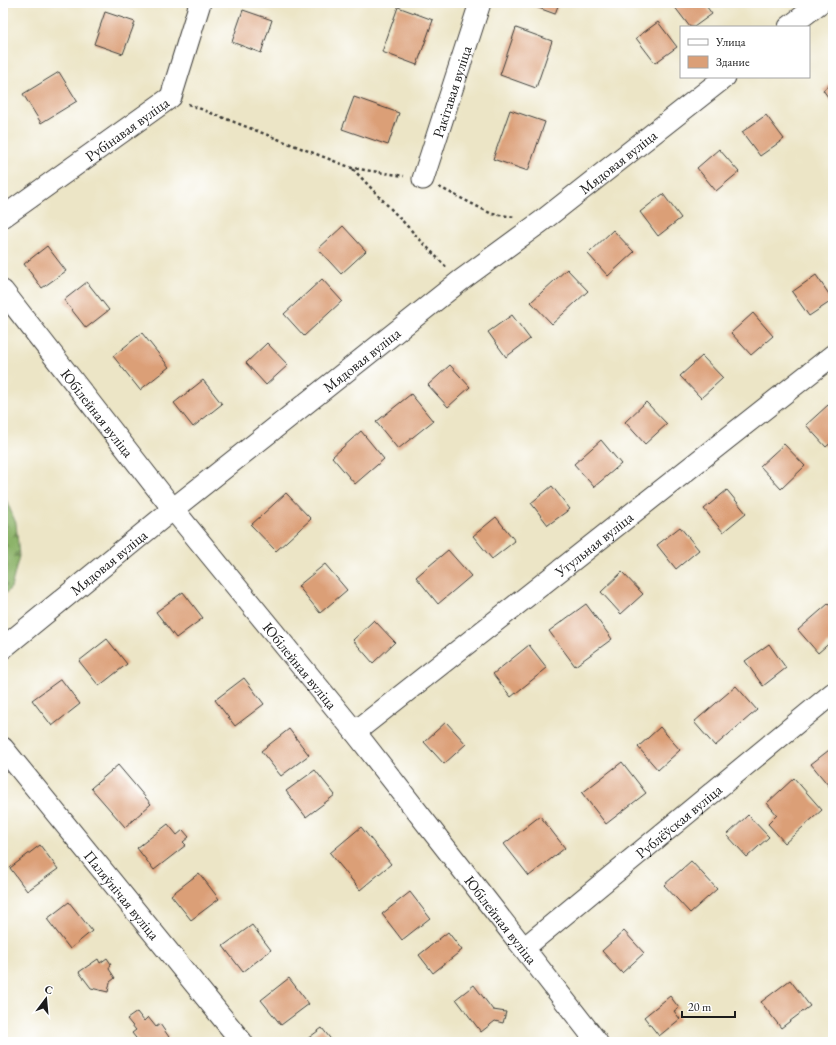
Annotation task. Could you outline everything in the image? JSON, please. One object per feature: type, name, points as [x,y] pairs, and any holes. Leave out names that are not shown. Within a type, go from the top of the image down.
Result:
[{"type":"street","name":"Рубінавая вуліца","points":[[3,217],[171,97],[200,3]]},
{"type":"street","name":"Ракітавая вуліца","points":[[423,179],[480,3]]},
{"type":"street","points":[[790,26],[820,3]]},
{"type":"street","name":"Мядовая вуліца","points":[[3,648],[173,509],[460,281],[542,221],[724,78]]},
{"type":"street","name":"Юбілейная вуліца","points":[[3,290],[173,509],[355,732],[597,1042]]},
{"type":"street","name":"Утульная вуліца","points":[[355,732],[833,355]]},
{"type":"street","name":"Рублёўская вуліца","points":[[524,948],[833,693]]},
{"type":"street","name":"Паляўнічая вуліца","points":[[3,748],[242,1042]]},
{"type":"path","points":[[171,97],[352,168],[423,179],[492,214],[542,221]]},
{"type":"path","points":[[352,168],[460,281]]},
{"type":"green space","points":[[3,493],[16,523],[19,556],[11,588],[3,596]]},
{"type":"building","points":[[525,3],[559,3],[555,14]]},
{"type":"building","points":[[677,3],[704,3],[712,14],[695,26],[689,26],[674,6]]},
{"type":"building","points":[[398,7],[433,20],[417,65],[382,52]]},
{"type":"building","points":[[243,10],[272,20],[261,53],[232,42]]},
{"type":"building","points":[[105,12],[135,22],[123,54],[94,44]]},
{"type":"building","points":[[658,22],[677,47],[655,63],[636,38]]},
{"type":"building","points":[[516,28],[552,41],[536,88],[500,75]]},
{"type":"building","points":[[59,72],[77,101],[41,123],[23,94]]},
{"type":"building","points":[[833,82],[833,104],[823,90]]},
{"type":"building","points":[[354,97],[399,113],[388,145],[342,129]]},
{"type":"building","points":[[510,110],[545,122],[528,171],[493,159]]},
{"type":"building","points":[[766,115],[784,139],[760,156],[742,132]]},
{"type":"building","points":[[719,149],[739,172],[716,191],[697,168]]},
{"type":"building","points":[[663,194],[681,218],[658,236],[640,212]]},
{"type":"building","points":[[343,226],[366,251],[341,274],[318,249]]},
{"type":"building","points":[[613,230],[634,252],[608,276],[588,254]]},
{"type":"building","points":[[47,246],[66,271],[42,288],[24,264]]},
{"type":"building","points":[[567,269],[588,291],[552,324],[531,302]]},
{"type":"building","points":[[816,275],[833,300],[809,316],[792,292]]},
{"type":"building","points":[[322,279],[342,301],[304,336],[284,314]]},
{"type":"building","points":[[87,282],[109,310],[86,328],[64,300]]},
{"type":"building","points":[[753,313],[773,336],[751,355],[731,333]]},
{"type":"building","points":[[512,315],[530,339],[506,357],[488,332]]},
{"type":"building","points":[[142,333],[169,367],[140,390],[113,356]]},
{"type":"building","points":[[267,343],[288,365],[266,385],[246,363]]},
{"type":"building","points":[[702,356],[723,378],[701,398],[680,376]]},
{"type":"building","points":[[450,365],[470,387],[448,407],[428,385]]},
{"type":"building","points":[[203,380],[222,404],[193,427],[174,403]]},
{"type":"building","points":[[411,394],[433,421],[398,449],[376,422]]},
{"type":"building","points":[[646,402],[667,424],[645,444],[625,422]]},
{"type":"building","points":[[828,405],[833,411],[833,441],[826,447],[806,425]]},
{"type":"building","points":[[361,431],[384,459],[355,484],[332,457]]},
{"type":"building","points":[[601,440],[621,464],[594,487],[574,464]]},
{"type":"building","points":[[784,444],[805,466],[781,489],[760,466]]},
{"type":"building","points":[[552,486],[570,509],[548,525],[531,503]]},
{"type":"building","points":[[727,490],[746,513],[723,532],[704,509]]},
{"type":"building","points":[[286,493],[311,519],[276,551],[251,525]]},
{"type":"building","points":[[496,517],[515,541],[492,559],[473,536]]},
{"type":"building","points":[[680,527],[699,550],[676,569],[657,545]]},
{"type":"building","points":[[448,550],[471,576],[438,604],[416,577]]},
{"type":"building","points":[[325,564],[347,590],[320,613],[298,586]]},
{"type":"building","points":[[622,572],[643,594],[621,614],[601,592]]},
{"type":"building","points":[[183,592],[203,618],[176,638],[156,612]]},
{"type":"building","points":[[586,604],[612,639],[575,666],[549,631]]},
{"type":"building","points":[[828,604],[833,609],[833,640],[818,653],[798,630]]},
{"type":"building","points":[[374,620],[395,642],[373,663],[353,640]]},
{"type":"building","points":[[107,639],[127,664],[99,686],[79,661]]},
{"type":"building","points":[[769,644],[786,668],[763,686],[745,661]]},
{"type":"building","points":[[529,645],[547,668],[511,697],[493,674]]},
{"type":"building","points":[[244,678],[264,704],[235,726],[215,700]]},
{"type":"building","points":[[61,679],[80,704],[52,726],[32,700]]},
{"type":"building","points":[[736,686],[757,710],[715,746],[694,722]]},
{"type":"building","points":[[446,722],[466,744],[444,764],[424,742]]},
{"type":"building","points":[[660,727],[680,750],[658,770],[638,747]]},
{"type":"building","points":[[289,729],[309,755],[281,776],[261,751]]},
{"type":"building","points":[[833,747],[833,791],[811,764]]},
{"type":"building","points":[[622,762],[646,793],[606,824],[582,793]]},
{"type":"building","points":[[118,765],[151,804],[125,827],[91,788]]},
{"type":"building","points":[[315,770],[335,795],[306,817],[286,791]]},
{"type":"building","points":[[794,778],[822,810],[785,843],[768,824],[777,815],[767,803]]},
{"type":"building","points":[[748,815],[769,837],[747,857],[727,835]]},
{"type":"building","points":[[540,816],[565,848],[529,876],[504,844]]},
{"type":"building","points":[[168,824],[177,835],[183,830],[189,837],[183,842],[186,845],[154,870],[137,848]]},
{"type":"building","points":[[361,827],[391,864],[360,890],[330,853]]},
{"type":"building","points":[[40,845],[58,869],[27,891],[10,868]]},
{"type":"building","points":[[691,861],[717,889],[690,913],[664,885]]},
{"type":"building","points":[[199,873],[219,899],[191,920],[171,895]]},
{"type":"building","points":[[410,892],[430,918],[402,940],[382,914]]},
{"type":"building","points":[[69,902],[92,931],[70,949],[47,919]]},
{"type":"building","points":[[252,925],[271,950],[243,972],[223,946]]},
{"type":"building","points":[[624,931],[644,953],[622,973],[602,951]]},
{"type":"building","points":[[448,932],[462,950],[433,973],[419,955]]},
{"type":"building","points":[[107,958],[111,964],[109,969],[115,978],[110,982],[108,992],[91,988],[79,972],[98,959],[100,963]]},
{"type":"building","points":[[289,978],[309,1004],[281,1025],[261,1000]]},
{"type":"building","points":[[790,980],[810,1006],[781,1028],[761,1002]]},
{"type":"building","points":[[474,985],[493,1010],[506,1012],[503,1023],[495,1021],[481,1032],[456,999]]},
{"type":"building","points":[[670,996],[679,1008],[674,1011],[680,1019],[659,1036],[644,1017]]},
{"type":"building","points":[[137,1012],[144,1021],[148,1017],[156,1027],[160,1024],[169,1037],[162,1042],[139,1042],[132,1033],[136,1030],[127,1019]]},
{"type":"building","points":[[322,1028],[333,1042],[303,1042]]}]
